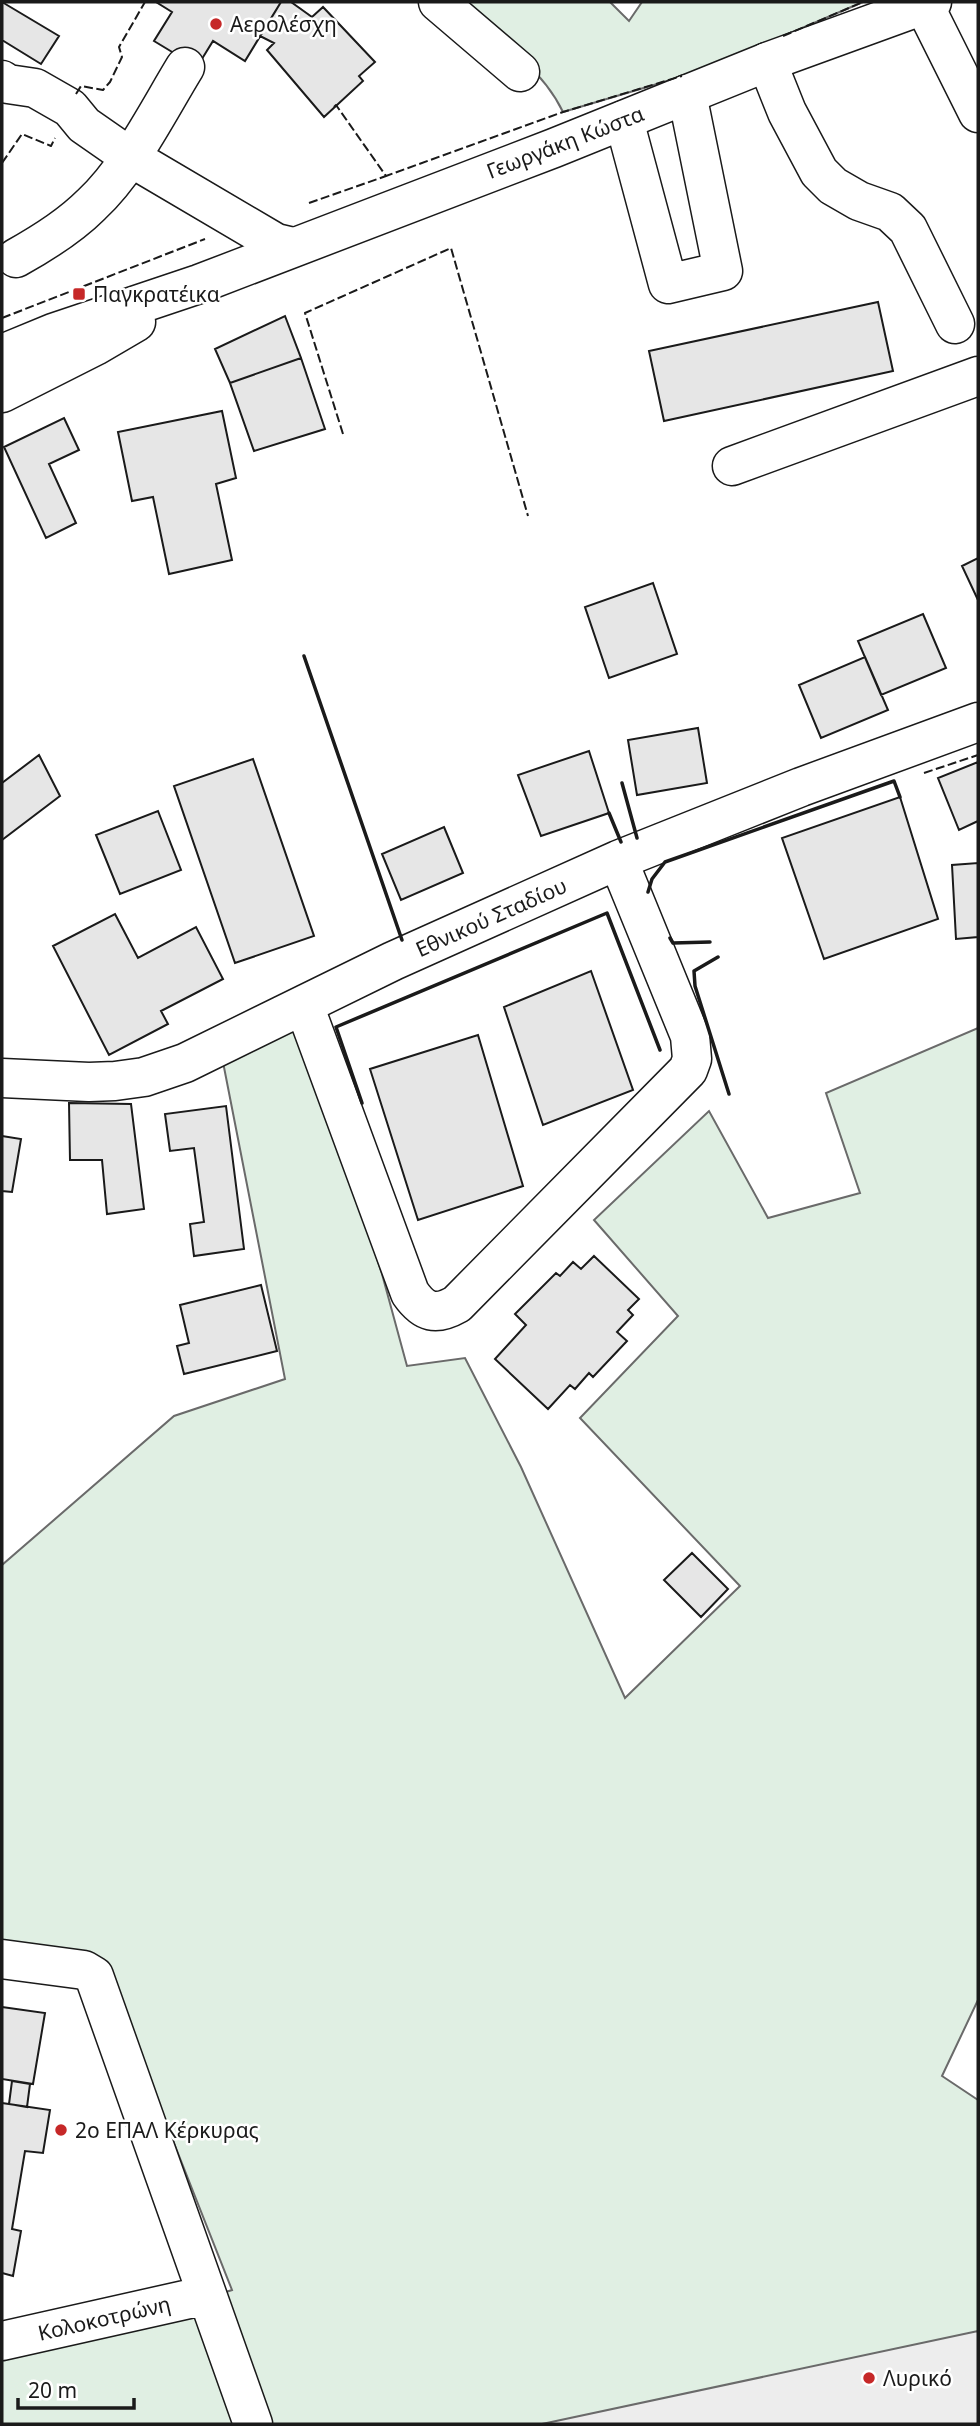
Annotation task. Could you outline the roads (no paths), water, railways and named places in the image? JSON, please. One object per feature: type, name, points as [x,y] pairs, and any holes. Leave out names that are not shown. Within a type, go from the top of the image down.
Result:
[{"type":"street","points":[[438,2],[520,72]]},
{"type":"street","points":[[928,4],[978,113]]},
{"type":"street","name":"Γεωργάκη Κώστα","points":[[2,354],[53,333],[199,284],[767,62],[928,4]]},
{"type":"street","points":[[767,62],[787,111],[819,172],[833,186],[859,201],[890,212],[908,229],[955,324]]},
{"type":"street","points":[[16,258],[47,241],[93,205],[130,157],[185,67]]},
{"type":"street","points":[[5,82],[35,88],[70,108],[83,125],[130,157],[276,243],[293,247]]},
{"type":"street","points":[[624,120],[668,284],[723,271],[687,94]]},
{"type":"street","name":"Γεωργάκη Κώστα","points":[[2,393],[95,346],[199,284]]},
{"type":"street","points":[[732,466],[978,376]]},
{"type":"street","name":"Εθνικού Σταδίου","points":[[2,1078],[89,1082],[144,1077],[205,1054],[393,961],[618,860],[801,787],[978,722]]},
{"type":"street","points":[[304,1005],[410,1293],[418,1305],[431,1311],[445,1311],[457,1304],[688,1070],[692,1059],[690,1036],[618,860]]},
{"type":"street","points":[[2,1959],[84,1970],[94,1976],[253,2424]]},
{"type":"street","name":"Κολοκοτρώνη","points":[[2,2341],[207,2295]]},
{"type":"place","name":"Αερολέσχη","points":[[216,24]]},
{"type":"place","name":"Παγκρατέικα","points":[[79,294]]},
{"type":"place","name":"2ο ΕΠΑΛ Κέρκυρας","points":[[61,2130]]},
{"type":"place","name":"Λυρικό","points":[[869,2378]]}]
